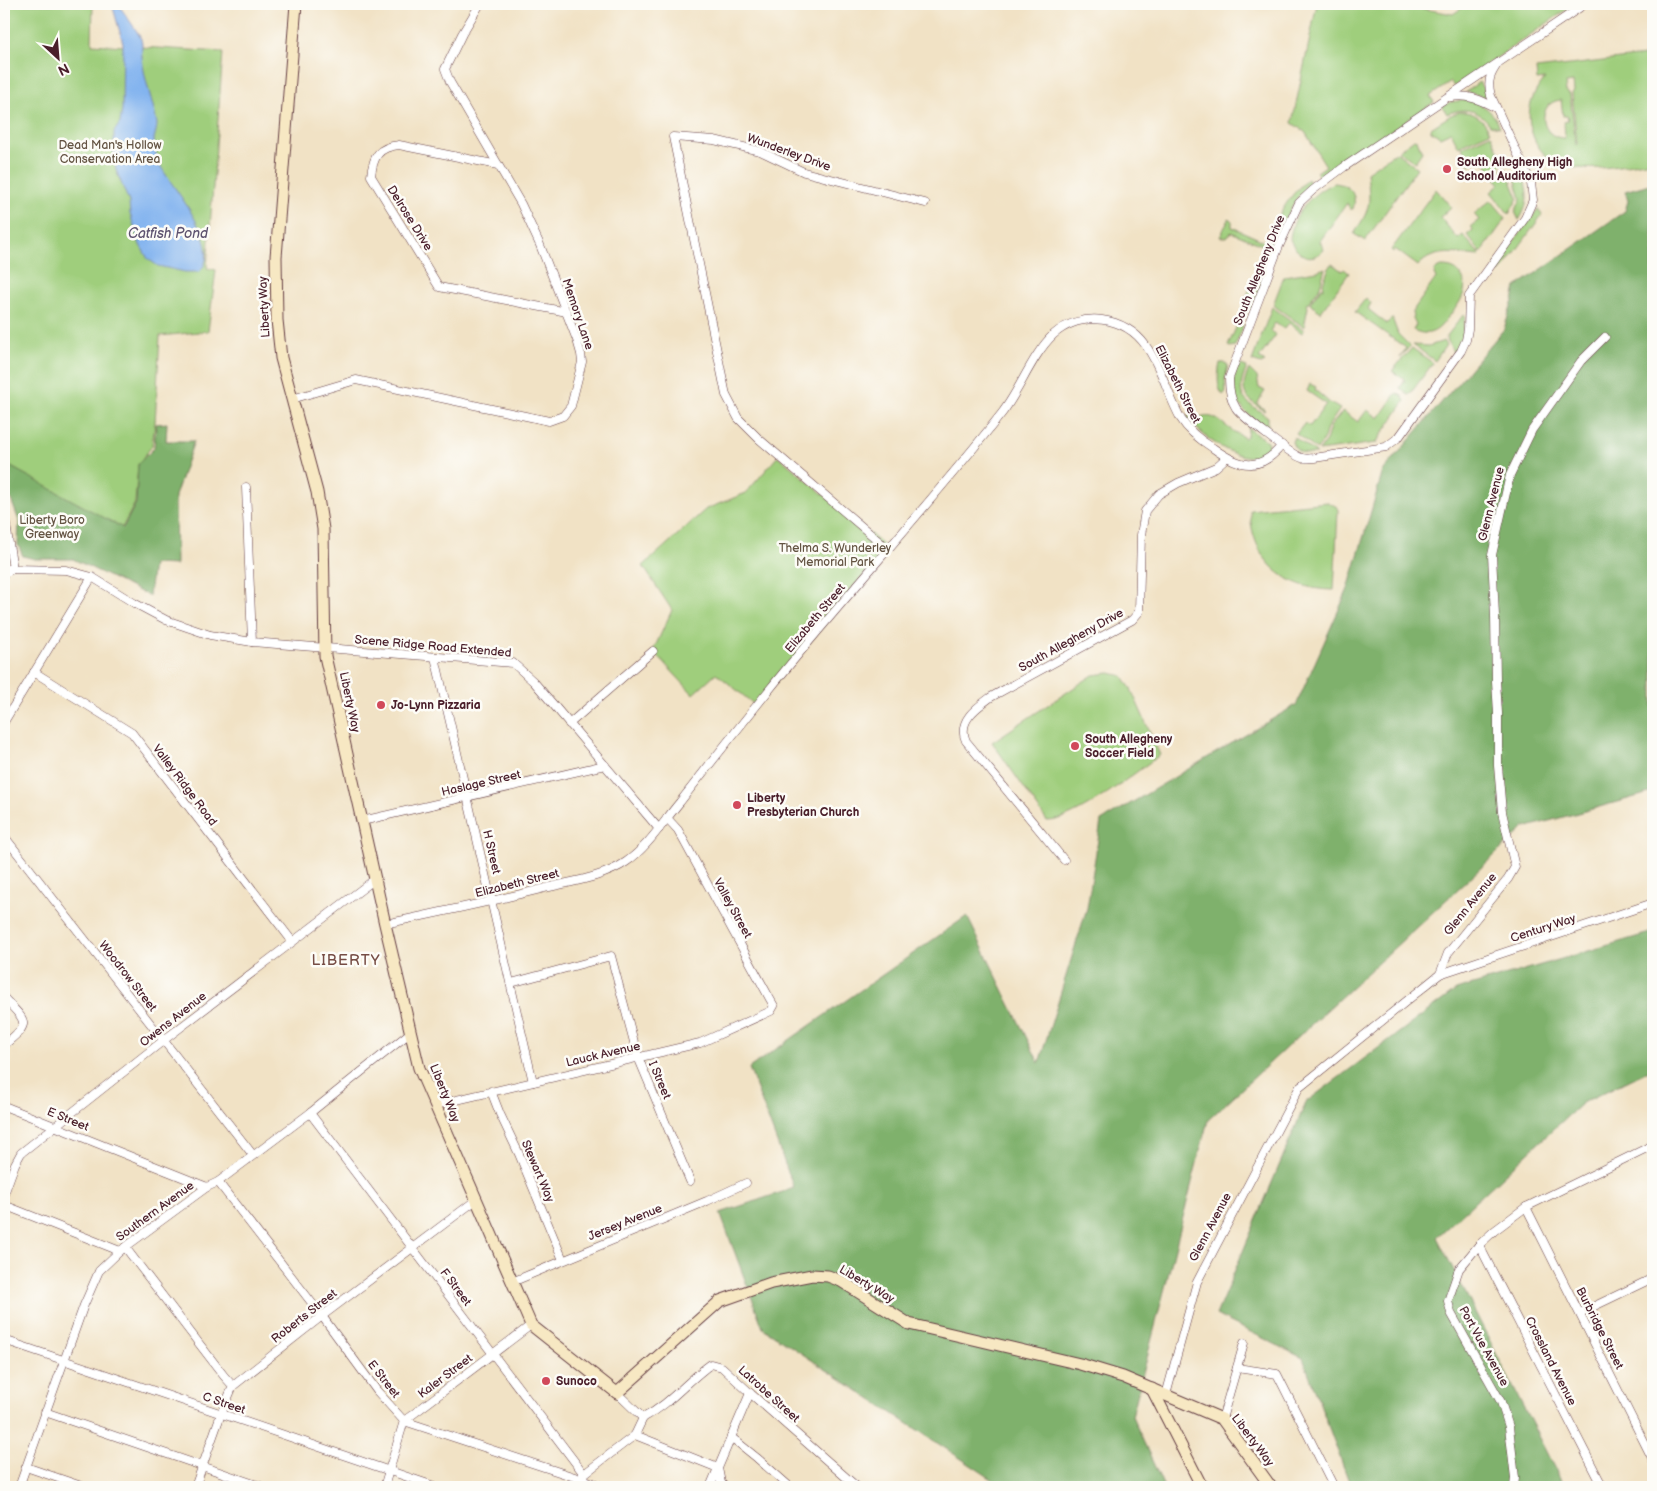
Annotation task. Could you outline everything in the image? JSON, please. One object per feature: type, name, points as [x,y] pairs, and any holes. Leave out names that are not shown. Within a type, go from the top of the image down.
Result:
[{"type":"street","name":"Liberty Way","points":[[296,4],[276,257],[277,320],[281,358],[317,492],[323,529],[325,648],[332,690],[419,1068],[531,1325],[616,1393],[720,1301],[771,1283],[812,1274],[828,1276],[841,1281],[909,1324],[1080,1364],[1123,1377],[1222,1419],[1271,1487]]},
{"type":"street","name":"Memory Lane","points":[[292,399],[356,380],[549,421],[562,416],[571,406],[582,362],[582,354],[567,312],[521,204],[450,82],[446,70],[462,34],[480,4]]},
{"type":"street","name":"South Allegheny Drive","points":[[1499,62],[1490,75],[1488,85],[1496,108],[1531,183],[1533,200],[1525,218],[1469,296],[1468,329],[1461,351],[1399,437],[1386,447],[1303,458],[1293,454],[1237,410],[1232,400],[1230,378],[1287,226],[1299,203],[1313,190],[1499,62],[1585,4]]},
{"type":"street","points":[[1448,97],[1474,97],[1496,108]]},
{"type":"street","name":"Wunderley Drive","points":[[888,549],[759,439],[738,418],[726,395],[674,136],[714,140],[760,151],[804,172],[924,203]]},
{"type":"street","name":"Delrose Drive","points":[[498,165],[399,145],[384,148],[377,154],[372,164],[371,176],[439,288],[567,312]]},
{"type":"street","name":"Elizabeth Street","points":[[385,924],[492,902],[592,876],[615,868],[627,861],[659,829],[775,682],[1004,410],[1042,349],[1054,335],[1069,325],[1085,319],[1097,318],[1109,320],[1138,336],[1152,355],[1182,420],[1192,434],[1226,458]]},
{"type":"street","name":"Glenn Avenue","points":[[1166,1395],[1197,1282],[1299,1088],[1440,974],[1448,953],[1508,879],[1515,867],[1502,812],[1498,766],[1498,713],[1492,555],[1510,475],[1532,430],[1581,360],[1605,336]]},
{"type":"street","points":[[1226,458],[1249,464],[1264,462],[1274,455],[1282,445]]},
{"type":"street","name":"South Allegheny Drive","points":[[1064,860],[966,741],[963,734],[964,724],[975,708],[991,697],[1132,620],[1139,612],[1141,535],[1145,511],[1159,494],[1178,483],[1216,467],[1226,458]]},
{"type":"street","points":[[246,487],[252,642]]},
{"type":"street","points":[[4,512],[13,569],[4,573]]},
{"type":"street","name":"Scene Ridge Road Extended","points":[[4,569],[66,570],[92,577],[166,620],[210,635],[252,642],[513,663],[534,682],[569,724]]},
{"type":"street","points":[[4,722],[92,577]]},
{"type":"street","points":[[653,651],[569,724],[659,829]]},
{"type":"street","name":"H Street","points":[[435,657],[533,1082]]},
{"type":"street","name":"Valley Ridge Road","points":[[34,672],[132,733],[292,941]]},
{"type":"street","name":"Haslage Street","points":[[362,822],[605,766]]},
{"type":"street","name":"Valley Street","points":[[667,818],[678,830],[766,991],[774,1006],[771,1011]]},
{"type":"street","name":"Woodrow Street","points":[[4,836],[253,1155]]},
{"type":"street","name":"Owens Avenue","points":[[4,1194],[14,1164],[21,1153],[164,1040],[375,878]]},
{"type":"street","name":"Century Way","points":[[1440,974],[1653,903]]},
{"type":"street","name":"I Street","points":[[511,983],[612,956],[638,1057],[690,1181]]},
{"type":"street","points":[[4,998],[18,1013],[23,1022],[23,1027],[20,1032],[4,1045]]},
{"type":"street","name":"Lauck Avenue","points":[[435,1105],[700,1043],[771,1011]]},
{"type":"street","name":"Southern Avenue","points":[[19,1487],[90,1286],[99,1270],[123,1249],[207,1187],[218,1182],[310,1113],[411,1032]]},
{"type":"street","name":"Stewart Way","points":[[491,1092],[563,1260]]},
{"type":"street","name":"E Street","points":[[4,1106],[56,1125],[108,1148],[207,1187]]},
{"type":"street","name":"F Street","points":[[310,1113],[493,1354],[582,1476]]},
{"type":"street","name":"Port Vue Avenue","points":[[1514,1487],[1515,1478],[1509,1427],[1501,1402],[1451,1313],[1448,1301],[1459,1269],[1479,1245],[1494,1231],[1526,1207],[1653,1145]]},
{"type":"street","name":"E Street","points":[[218,1182],[322,1316],[377,1391],[404,1421]]},
{"type":"street","name":"Jersey Avenue","points":[[512,1282],[746,1183]]},
{"type":"street","name":"Roberts Street","points":[[196,1487],[221,1414],[233,1386],[476,1200]]},
{"type":"street","points":[[4,1205],[123,1249],[233,1386]]},
{"type":"street","name":"Burbridge Street","points":[[1526,1207],[1653,1460]]},
{"type":"street","name":"Crossland Avenue","points":[[1479,1245],[1603,1487]]},
{"type":"street","points":[[1580,1313],[1653,1278]]},
{"type":"street","name":"Kaler Street","points":[[404,1421],[531,1325]]},
{"type":"street","name":"C Street","points":[[4,1340],[437,1487]]},
{"type":"street","points":[[1222,1419],[1244,1343]]},
{"type":"street","name":"Latrobe Street","points":[[643,1418],[659,1410],[676,1396],[697,1374],[711,1364],[722,1367],[857,1487]]},
{"type":"street","points":[[1237,1368],[1277,1374],[1334,1487]]},
{"type":"street","points":[[1152,1389],[1202,1487]]},
{"type":"street","points":[[576,1487],[582,1476],[635,1435],[643,1418],[616,1393]]},
{"type":"street","points":[[710,1487],[750,1393]]},
{"type":"street","points":[[45,1412],[263,1487]]},
{"type":"street","points":[[384,1487],[404,1421],[582,1476],[605,1487]]},
{"type":"street","points":[[635,1435],[718,1468]]},
{"type":"street","points":[[730,1437],[758,1458],[790,1487]]},
{"type":"street","points":[[26,1467],[84,1487]]},
{"type":"street","points":[[718,1468],[721,1483],[726,1487]]},
{"type":"green space","name":"Dead Man's Hollow Conservation Area","points":[[4,4],[93,4],[92,44],[223,52],[207,268],[216,270],[208,331],[160,336],[152,446],[138,465],[135,503],[122,528],[4,464]]},
{"type":"green space","points":[[1317,4],[1396,4],[1453,14],[1468,4],[1575,4],[1454,87],[1451,82],[1430,96],[1434,102],[1323,177],[1320,177],[1317,172],[1326,166],[1305,132],[1292,123]]},
{"type":"green space","points":[[1653,55],[1653,161],[1600,168],[1581,168],[1565,165],[1550,159],[1539,147],[1531,129],[1529,116],[1531,102],[1540,84],[1545,79],[1537,80],[1536,69]],"holes":[[[1573,82],[1574,91],[1572,93],[1576,145],[1570,94],[1566,91],[1565,83]],[[1561,100],[1563,116],[1567,116],[1568,121],[1564,122],[1565,138],[1556,137],[1550,133],[1544,120],[1544,113],[1547,107],[1553,102]]]},
{"type":"green space","points":[[1479,82],[1487,95],[1486,97],[1466,92]]},
{"type":"green space","points":[[1463,100],[1480,104],[1490,111],[1500,127],[1490,125],[1481,116],[1471,111],[1465,110],[1447,114],[1442,106]]},
{"type":"green space","points":[[1459,112],[1478,116],[1490,132],[1458,146],[1451,132],[1440,137],[1431,131],[1431,128]]},
{"type":"green space","points":[[1491,134],[1503,162],[1502,165],[1491,173],[1484,158],[1469,165],[1462,147]]},
{"type":"green space","points":[[1414,139],[1417,140],[1422,152],[1415,162],[1398,151]]},
{"type":"green space","points":[[1396,152],[1417,168],[1365,241],[1354,234],[1367,211],[1369,191],[1367,172]]},
{"type":"green space","points":[[1506,168],[1518,198],[1509,214],[1491,192],[1500,184],[1493,176]]},
{"type":"green space","points":[[1515,178],[1524,179],[1527,191],[1526,205],[1519,220],[1515,212],[1521,199]]},
{"type":"green space","points":[[1308,179],[1310,186],[1293,204],[1285,221],[1280,225],[1276,222],[1282,210],[1294,193]]},
{"type":"green space","points":[[1334,183],[1344,185],[1351,191],[1354,199],[1353,209],[1350,209],[1347,203],[1320,241],[1324,250],[1319,254],[1309,257],[1300,253],[1290,239],[1295,221],[1304,205],[1311,198]]},
{"type":"green space","points":[[1653,183],[1653,792],[1524,828],[1208,1120],[1132,1416],[1164,1487],[1004,1487],[763,1328],[720,1213],[794,1188],[749,1068],[967,916],[1039,1063],[1087,908],[1101,821],[1296,705],[1348,589],[1383,471],[1504,329],[1516,287],[1625,211],[1628,201],[1625,191]]},
{"type":"green space","points":[[1436,189],[1451,207],[1446,212],[1444,211],[1445,213],[1440,217],[1458,239],[1463,235],[1480,255],[1438,254],[1424,260],[1418,266],[1395,249],[1393,252],[1391,250]]},
{"type":"green space","points":[[1491,200],[1506,218],[1481,253],[1467,235],[1473,230],[1471,226],[1479,220],[1474,214]]},
{"type":"green space","points":[[1538,209],[1542,215],[1501,272],[1495,272],[1495,266]]},
{"type":"green space","points":[[1229,218],[1232,221],[1232,227],[1268,243],[1272,232],[1276,234],[1277,238],[1274,247],[1266,251],[1267,247],[1231,232],[1227,237],[1220,237]]},
{"type":"green space","points":[[1260,262],[1266,265],[1262,281],[1250,310],[1241,312]]},
{"type":"green space","points":[[1332,264],[1342,271],[1344,269],[1349,273],[1321,312],[1310,303],[1321,288],[1324,288],[1323,283]]},
{"type":"green space","points":[[1441,267],[1453,269],[1460,274],[1464,283],[1462,297],[1455,309],[1438,329],[1428,333],[1417,332],[1413,330],[1416,325],[1412,312],[1436,278],[1435,270]]},
{"type":"green space","points":[[1325,268],[1320,287],[1309,302],[1306,303],[1308,307],[1304,327],[1273,305],[1284,276]]},
{"type":"green space","points":[[1366,298],[1371,303],[1368,309],[1387,324],[1392,318],[1398,334],[1410,346],[1400,358],[1406,348],[1355,312]]},
{"type":"green space","points":[[1272,307],[1304,330],[1302,333],[1289,323],[1284,329],[1275,323],[1270,331],[1276,335],[1259,358],[1265,362],[1261,364],[1252,361]]},
{"type":"green space","points":[[1464,314],[1462,338],[1454,354],[1446,337]]},
{"type":"green space","points":[[1239,321],[1243,325],[1242,330],[1235,346],[1230,347],[1228,346]]},
{"type":"green space","points":[[1444,341],[1446,345],[1435,361],[1413,345],[1429,346]]},
{"type":"green space","points":[[1412,348],[1433,363],[1408,395],[1400,388],[1405,380],[1392,371]]},
{"type":"green space","points":[[1220,363],[1228,365],[1225,380],[1226,392],[1223,395],[1218,384]]},
{"type":"green space","points":[[1241,365],[1247,367],[1241,386],[1244,397],[1247,402],[1268,417],[1268,429],[1248,414],[1235,396],[1234,377],[1235,372]]},
{"type":"green space","points":[[1249,369],[1257,377],[1259,388],[1265,391],[1257,404],[1264,411],[1245,393],[1244,384]]},
{"type":"green space","points":[[1310,384],[1316,387],[1315,390],[1330,403],[1340,409],[1327,428],[1324,439],[1317,450],[1296,434],[1305,423],[1310,426],[1326,404],[1307,391]]},
{"type":"green space","points":[[1396,393],[1402,396],[1405,401],[1376,443],[1319,451],[1326,441],[1330,427],[1343,411],[1358,422],[1367,410],[1379,418]]},
{"type":"green space","points":[[1187,416],[1212,417],[1245,438],[1248,428],[1267,441],[1267,450],[1265,453],[1254,457],[1243,456],[1220,447],[1200,432]]},
{"type":"green space","name":"Liberty Boro Greenway","points":[[167,423],[166,441],[194,441],[175,496],[176,565],[153,564],[149,596],[73,559],[35,559],[23,556],[18,545],[19,521],[4,481],[4,463],[123,528],[136,503],[138,464],[154,448],[156,424]]},
{"type":"green space","points":[[1294,437],[1316,454],[1305,454],[1296,449],[1292,442]]},
{"type":"green space","name":"Thelma S. Wunderley Memorial Park","points":[[778,456],[888,549],[756,706],[716,673],[693,694],[653,651],[672,610],[643,566],[706,509],[746,493]]},
{"type":"green space","points":[[1328,502],[1337,507],[1338,511],[1334,590],[1316,589],[1300,584],[1286,578],[1274,568],[1264,557],[1257,543],[1252,528],[1250,510]]},
{"type":"green space","name":"South Allegheny Soccer Field","points":[[1110,673],[1123,676],[1131,689],[1160,755],[1089,805],[1073,814],[1047,821],[992,742],[1093,675]]},
{"type":"green space","points":[[1653,932],[1653,1068],[1582,1103],[1437,1237],[1564,1487],[1351,1487],[1303,1358],[1216,1315],[1306,1102],[1456,990]]},
{"type":"water","name":"Catfish Pond","points":[[112,4],[118,4],[141,39],[145,74],[157,124],[154,139],[156,152],[160,165],[185,202],[202,233],[206,248],[206,261],[199,272],[185,272],[158,266],[148,259],[140,245],[130,214],[129,202],[116,170],[114,157],[114,132],[120,123],[122,110],[123,43]]},
{"type":"place","name":"South Allegheny High School Auditorium","points":[[1447,169]]},
{"type":"place","name":"Jo-Lynn Pizzaria","points":[[381,705]]},
{"type":"place","name":"South Allegheny Soccer Field","points":[[1075,746]]},
{"type":"place","name":"Liberty Presbyterian Church","points":[[737,805]]},
{"type":"place","name":"Sunoco","points":[[546,1381]]},
{"type":"district","name":"LIBERTY","points":[[346,960]]}]
